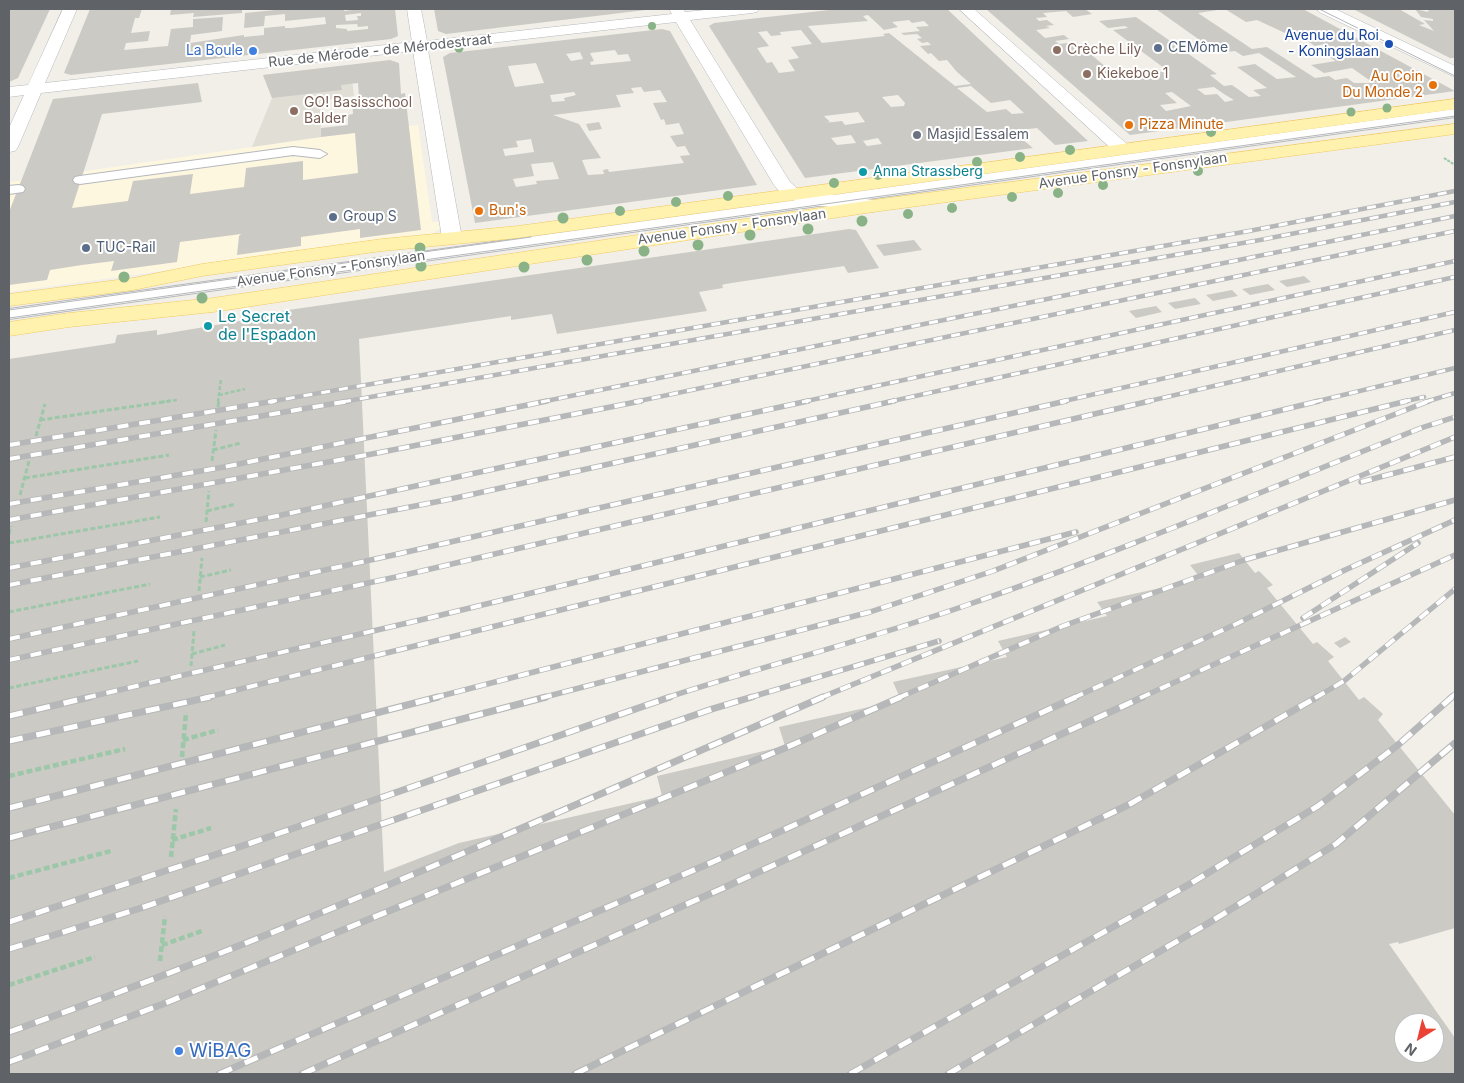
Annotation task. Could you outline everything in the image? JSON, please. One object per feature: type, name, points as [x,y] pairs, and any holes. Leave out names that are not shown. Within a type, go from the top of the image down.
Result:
[{"type":"main road","name":"Avenue Fonsny - Fonsnylaan","points":[[9,300],[133,284],[202,270],[382,245],[518,232],[1455,104]]},
{"type":"main road","name":"Avenue Fonsny - Fonsnylaan","points":[[9,329],[79,319],[213,305],[873,206],[1455,129]]},
{"type":"street","points":[[9,147],[70,9]]},
{"type":"street","points":[[414,9],[452,238]]},
{"type":"street","name":"Rue de Mérode - de Mérodestraat","points":[[9,92],[420,46],[678,13],[752,9]]},
{"type":"street","points":[[966,9],[1122,150]]},
{"type":"street","points":[[1324,9],[1455,72]]},
{"type":"street","points":[[678,13],[783,185],[792,194],[873,206]]},
{"type":"lane","name":"Avenue Fonsny - Fonsnylaan","points":[[9,314],[1455,113]]},
{"type":"lane","points":[[80,180],[292,151],[320,154]]},
{"type":"path","points":[[1443,158],[1455,165]]},
{"type":"path","points":[[218,407],[221,378]]},
{"type":"path","points":[[219,395],[245,389]]},
{"type":"path","points":[[40,420],[177,400]]},
{"type":"path","points":[[36,436],[45,404]]},
{"type":"path","points":[[212,461],[216,430]]},
{"type":"path","points":[[213,450],[241,443]]},
{"type":"path","points":[[25,478],[169,455]]},
{"type":"path","points":[[20,495],[30,462]]},
{"type":"path","points":[[206,522],[209,491]]},
{"type":"path","points":[[207,511],[236,504]]},
{"type":"path","points":[[9,543],[160,517]]},
{"type":"path","points":[[9,534],[11,526]]},
{"type":"path","points":[[199,591],[202,558]]},
{"type":"path","points":[[200,577],[230,570]]},
{"type":"path","points":[[9,612],[150,584]]},
{"type":"path","points":[[191,666],[194,630]]},
{"type":"path","points":[[192,654],[225,644]]},
{"type":"path","points":[[9,688],[138,661]]},
{"type":"path","points":[[182,757],[186,712]]},
{"type":"path","points":[[183,740],[218,730]]},
{"type":"path","points":[[9,776],[125,749]]},
{"type":"path","points":[[171,857],[176,809]]},
{"type":"path","points":[[172,840],[211,828]]},
{"type":"path","points":[[9,878],[111,851]]},
{"type":"path","points":[[160,961],[165,916]]},
{"type":"path","points":[[162,945],[202,931]]},
{"type":"path","points":[[9,985],[95,957]]},
{"type":"shaded area","name":"GO! Basisschool Balder","points":[[350,65],[354,96],[320,101],[321,137],[252,147],[272,98],[263,75]]},
{"type":"shaded area","points":[[418,125],[432,222],[439,222],[440,224],[440,228],[432,234],[9,292],[10,182],[321,137]]},
{"type":"building","points":[[9,9],[50,9],[18,78],[9,82]]},
{"type":"building","points":[[90,9],[142,9],[139,18],[135,18],[131,33],[150,31],[148,41],[126,43],[124,50],[168,46],[171,29],[193,27],[193,19],[223,17],[222,31],[191,35],[190,43],[244,35],[244,37],[264,35],[264,28],[285,26],[285,28],[291,28],[326,24],[325,17],[285,21],[285,14],[265,16],[264,26],[244,28],[245,13],[285,9],[344,9],[344,11],[395,9],[398,36],[391,39],[71,75],[64,73]],"holes":[[[361,13],[361,16],[357,16],[358,20],[346,21],[345,15]],[[357,24],[358,27],[368,26],[368,29],[347,31],[347,29],[336,28],[336,25]]]},
{"type":"building","points":[[171,9],[242,9],[242,13],[193,17],[194,13],[170,15]]},
{"type":"building","points":[[434,9],[654,9],[446,34],[438,31]]},
{"type":"building","points":[[838,9],[947,9],[1088,141],[1055,145],[1037,128],[1012,131],[1033,148],[805,178],[709,26],[714,23]],"holes":[[[868,15],[884,30],[898,27],[892,22],[909,20],[912,23],[924,21],[929,26],[916,27],[920,31],[901,33],[904,35],[917,34],[922,38],[917,39],[922,43],[928,42],[931,45],[920,46],[939,61],[947,60],[971,84],[955,86],[889,33],[883,34],[885,36],[822,43],[808,26],[868,21],[863,16]],[[801,30],[812,44],[791,47],[799,58],[788,60],[795,71],[779,73],[772,62],[767,63],[757,48],[769,46],[758,32],[767,31],[771,36],[781,35],[780,32]],[[971,86],[991,103],[1010,100],[1024,113],[1012,114],[1006,109],[987,112],[957,88]],[[898,95],[905,103],[904,106],[891,107],[882,97]],[[858,112],[865,122],[845,125],[842,121],[825,123],[830,122],[824,116]],[[851,135],[856,143],[837,145],[831,138]],[[878,138],[882,144],[867,146],[863,141]]]},
{"type":"building","points":[[986,9],[1085,9],[1092,14],[1073,17],[1066,11],[1043,13],[1047,17],[1036,18],[1039,21],[1047,20],[1054,25],[1046,26],[1050,28],[1036,30],[1045,38],[1064,35],[1069,39],[1055,41],[1059,44],[1076,42],[1118,77],[1168,71],[1113,30],[1128,28],[1125,26],[1108,28],[1099,21],[1136,17],[1217,74],[1210,75],[1224,86],[1232,85],[1249,97],[1261,96],[1253,90],[1267,88],[1237,67],[1255,64],[1277,79],[1296,77],[1259,53],[1243,56],[1235,51],[1218,53],[1156,9],[1224,9],[1198,13],[1252,49],[1267,47],[1315,78],[1329,76],[1335,80],[1347,78],[1354,83],[1379,83],[1372,82],[1352,68],[1324,73],[1311,65],[1336,61],[1323,54],[1336,51],[1324,44],[1315,46],[1304,39],[1299,40],[1294,37],[1299,36],[1291,32],[1285,33],[1257,20],[1246,22],[1225,9],[1303,9],[1455,91],[1130,135]],"holes":[[[1214,87],[1224,94],[1234,100],[1225,102],[1217,94],[1205,95],[1197,89]],[[1172,92],[1191,106],[1166,111],[1160,105],[1177,103],[1165,93]]]},
{"type":"building","points":[[1353,9],[1399,9],[1425,24],[1419,25],[1434,31],[1424,20],[1433,21],[1433,19],[1421,17],[1415,9],[1428,12],[1429,9],[1455,9],[1455,58],[1450,58]]},
{"type":"building","points":[[662,29],[670,31],[757,185],[475,223],[443,57],[450,53]],"holes":[[[615,50],[618,55],[628,54],[631,61],[591,65],[590,62],[594,61],[590,53]],[[580,52],[583,59],[571,61],[566,54]],[[536,63],[544,83],[515,87],[508,66]],[[641,87],[644,92],[660,90],[667,102],[653,103],[661,120],[664,119],[666,125],[679,123],[684,134],[670,136],[677,147],[685,146],[690,155],[680,156],[684,163],[609,172],[608,169],[603,170],[604,174],[588,175],[582,160],[601,158],[579,124],[553,115],[621,107],[616,95],[634,93],[631,88]],[[574,92],[576,95],[564,98],[565,101],[552,102],[550,95]],[[531,139],[534,152],[505,156],[503,149],[518,147],[516,141]],[[553,162],[559,179],[536,181],[537,184],[516,187],[513,179],[534,176],[531,164]]]},
{"type":"building","points":[[390,60],[399,63],[401,94],[405,93],[421,230],[360,238],[360,229],[301,237],[301,246],[237,255],[239,236],[241,234],[180,242],[177,262],[111,271],[114,261],[82,265],[50,270],[47,280],[9,285],[9,212],[53,99],[198,83],[202,102],[102,114],[72,208],[128,201],[133,181],[193,174],[190,194],[244,187],[246,168],[303,161],[303,180],[358,173],[355,133],[321,137],[321,128],[348,125],[348,115],[353,114],[352,99],[359,98],[358,83],[341,85],[342,90],[272,98],[263,75]]},
{"type":"building","points":[[599,122],[602,129],[589,131],[586,124]]},
{"type":"building","points":[[849,229],[856,230],[879,268],[848,273],[844,266],[725,284],[722,285],[723,288],[699,292],[707,311],[557,334],[552,314],[511,320],[511,316],[359,339],[384,872],[459,843],[662,796],[657,776],[785,746],[779,727],[901,700],[893,682],[1007,657],[998,641],[1107,616],[1097,602],[1201,579],[1190,565],[1239,553],[1255,573],[1259,571],[1273,585],[1267,588],[1313,644],[1317,642],[1334,657],[1328,661],[1359,700],[1364,697],[1383,714],[1378,720],[1455,815],[1455,928],[1399,944],[1398,942],[1389,944],[1437,1013],[1394,1013],[1394,1063],[1444,1063],[1444,1022],[1455,1038],[1455,1074],[9,1074],[9,359],[115,343],[117,335],[157,330],[157,335],[240,321],[240,317]]},
{"type":"building","points":[[914,240],[922,250],[884,256],[876,245]]},
{"type":"building","points":[[1304,276],[1311,282],[1287,287],[1279,281]]},
{"type":"building","points":[[1268,284],[1275,290],[1250,295],[1242,289]]},
{"type":"building","points":[[1232,290],[1238,296],[1213,301],[1206,295]]},
{"type":"building","points":[[1195,298],[1201,304],[1175,309],[1168,303]]},
{"type":"building","points":[[1156,306],[1162,312],[1136,318],[1129,311]]},
{"type":"building","points":[[1345,637],[1351,642],[1340,648],[1334,643]]},
{"type":"tram line","points":[[1319,9],[1455,76]]},
{"type":"tram line","points":[[9,318],[1455,116]]},
{"type":"tram line","points":[[9,310],[531,237]]},
{"type":"railway","points":[[268,402],[1249,231],[1455,191]]},
{"type":"railway","points":[[342,402],[1260,240],[1455,202]]},
{"type":"railway","points":[[541,402],[1455,216]]},
{"type":"railway","points":[[634,402],[1455,231]]},
{"type":"railway","points":[[802,402],[1455,261]]},
{"type":"railway","points":[[888,402],[1455,277]]},
{"type":"railway","points":[[1060,402],[1455,312]]},
{"type":"railway","points":[[1145,402],[1455,330]]},
{"type":"railway","points":[[1314,402],[1455,368]]},
{"type":"railway","points":[[1425,402],[1455,393]]},
{"type":"railway","points":[[1402,402],[1424,397]]},
{"type":"railway","points":[[9,445],[275,401]]},
{"type":"railway","points":[[9,459],[349,401]]},
{"type":"railway","points":[[9,504],[224,467],[547,401]]},
{"type":"railway","points":[[9,520],[372,454],[641,401]]},
{"type":"railway","points":[[9,568],[277,516],[808,401]]},
{"type":"railway","points":[[9,585],[451,499],[894,401]]},
{"type":"railway","points":[[9,639],[398,554],[1066,401]]},
{"type":"railway","points":[[9,660],[396,577],[1150,401]]},
{"type":"railway","points":[[85,698],[433,617],[1319,401]]},
{"type":"railway","points":[[204,698],[1407,401]]},
{"type":"railway","points":[[541,698],[870,612],[993,571],[1429,401]]},
{"type":"railway","points":[[666,698],[892,630],[1024,585],[1138,542],[1421,428],[1455,417]]},
{"type":"railway","points":[[820,698],[1455,437]]},
{"type":"railway","points":[[1361,482],[1455,457]]},
{"type":"railway","points":[[898,698],[1063,626],[1244,560],[1455,500]]},
{"type":"railway","points":[[1073,698],[1234,625],[1345,570],[1455,520]]},
{"type":"railway","points":[[433,698],[1076,532]]},
{"type":"railway","points":[[1303,618],[1418,543]]},
{"type":"railway","points":[[1140,698],[1455,555]]},
{"type":"railway","points":[[1315,698],[1344,681],[1455,589]]},
{"type":"railway","points":[[748,698],[939,641]]},
{"type":"railway","points":[[1450,698],[1455,694]]},
{"type":"railway","points":[[9,716],[90,697]]},
{"type":"railway","points":[[9,741],[210,697]]},
{"type":"railway","points":[[9,808],[438,697]]},
{"type":"railway","points":[[9,838],[546,697]]},
{"type":"railway","points":[[9,922],[251,843],[670,697]]},
{"type":"railway","points":[[9,949],[141,908],[712,709],[752,697]]},
{"type":"railway","points":[[9,1032],[112,995],[317,914],[520,829],[823,697]]},
{"type":"railway","points":[[9,1062],[163,1004],[785,748],[901,697]]},
{"type":"railway","points":[[219,1074],[715,861],[1076,697]]},
{"type":"railway","points":[[302,1074],[721,889],[1143,697]]},
{"type":"railway","points":[[575,1074],[1130,804],[1317,697]]},
{"type":"railway","points":[[850,1074],[1188,885],[1318,806],[1398,745],[1452,697]]},
{"type":"railway","points":[[948,1074],[1207,924],[1336,844],[1455,743]]},
{"type":"place","name":"Avenue du Roi - Koningslaan","points":[[1389,44]]},
{"type":"place","name":"CEMôme","points":[[1158,48]]},
{"type":"place","name":"Crèche Lily","points":[[1057,50]]},
{"type":"place","name":"La Boule","points":[[253,51]]},
{"type":"place","name":"Kiekeboe 1","points":[[1087,74]]},
{"type":"place","name":"Au Coin Du Monde 2","points":[[1433,85]]},
{"type":"place","name":"GO! Basisschool Balder","points":[[294,111]]},
{"type":"place","name":"Pizza Minute","points":[[1129,125]]},
{"type":"place","name":"Masjid Essalem","points":[[917,135]]},
{"type":"place","name":"Anna Strassberg","points":[[863,172]]},
{"type":"place","name":"Bun's","points":[[479,211]]},
{"type":"place","name":"Group S","points":[[333,217]]},
{"type":"place","name":"TUC-Rail","points":[[86,248]]},
{"type":"place","name":"Le Secret de l'Espadon","points":[[208,326]]},
{"type":"place","name":"WiBAG","points":[[179,1051]]}]
